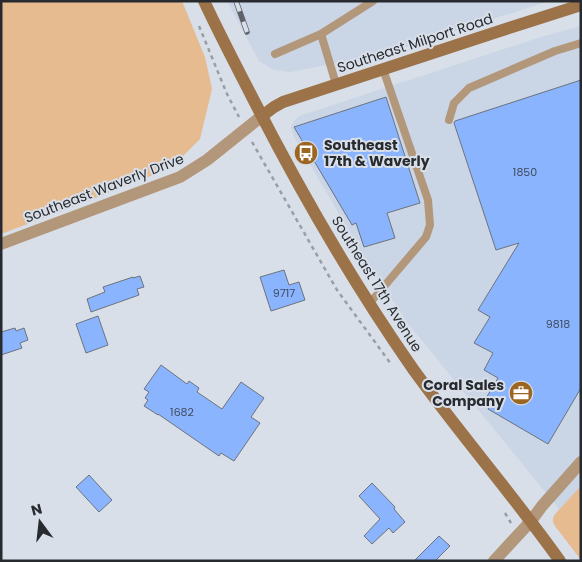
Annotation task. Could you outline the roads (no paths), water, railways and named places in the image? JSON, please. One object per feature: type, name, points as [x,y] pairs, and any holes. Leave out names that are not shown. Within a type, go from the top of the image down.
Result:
[{"type":"main road","name":"Southeast 17th Avenue","points":[[204,1],[275,142],[369,304],[415,371],[560,561]]},
{"type":"main road","name":"Southeast Milport Road","points":[[262,116],[282,102],[580,5]]},
{"type":"street","name":"Southeast Waverly Drive","points":[[1,244],[180,177],[207,160],[262,116]]},
{"type":"street","points":[[494,561],[581,462]]},
{"type":"lane","points":[[275,54],[321,34],[373,1]]},
{"type":"lane","points":[[321,34],[336,84]]},
{"type":"lane","points":[[449,120],[454,103],[469,88],[555,51],[581,43]]},
{"type":"lane","points":[[369,304],[426,237],[430,225],[428,200],[383,69]]},
{"type":"railway","points":[[236,1],[247,32]]},
{"type":"place","name":"Southeast 17th & Waverly","points":[[306,153]]},
{"type":"place","name":"Coral Sales Company","points":[[521,393]]}]
